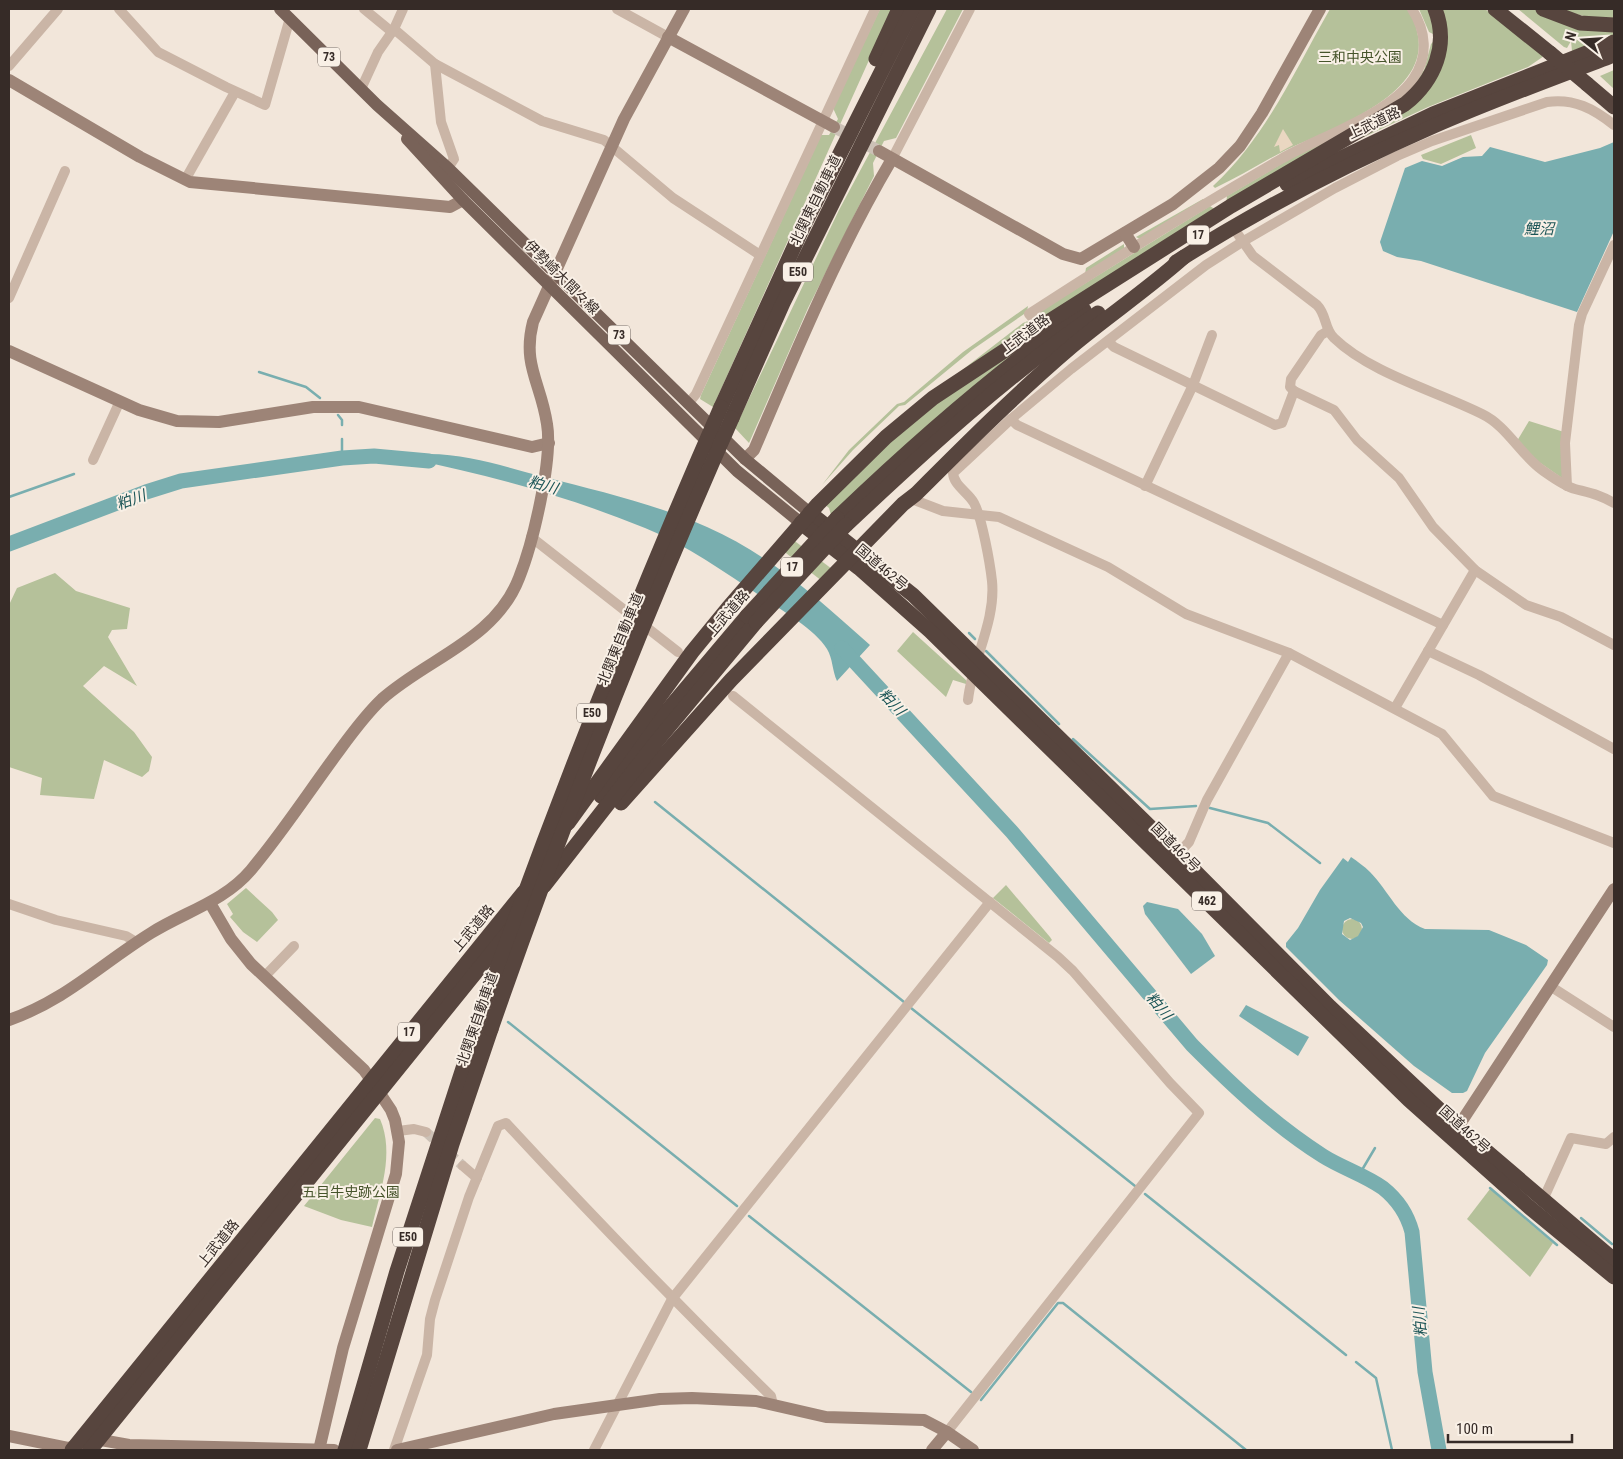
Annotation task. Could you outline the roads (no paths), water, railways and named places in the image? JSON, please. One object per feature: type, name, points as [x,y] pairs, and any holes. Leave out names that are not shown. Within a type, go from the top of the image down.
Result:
[{"type":"highway","points":[[805,223],[899,9]]},
{"type":"highway","name":"北関東自動車道","points":[[340,1450],[400,1262],[484,1027],[573,762],[648,576],[721,407],[805,223],[913,9]]},
{"type":"highway","name":"北関東自動車道","points":[[359,1450],[446,1162],[484,1027],[600,731],[687,519],[783,303],[929,9]]},
{"type":"highway","points":[[869,127],[902,76],[940,9]]},
{"type":"highway","points":[[533,880],[554,843],[692,652],[774,553],[865,455],[933,398],[1157,252],[1393,112],[1411,99],[1426,83],[1437,62],[1441,35],[1435,9]]},
{"type":"highway","points":[[1495,9],[1554,51]]},
{"type":"highway","points":[[1508,9],[1590,82],[1614,107]]},
{"type":"highway","points":[[1542,9],[1580,23],[1614,25]]},
{"type":"highway","name":"上武道路","points":[[94,1446],[660,719],[842,521],[927,434],[986,384],[1130,278],[1194,237],[1286,184],[1390,133],[1614,42]]},
{"type":"highway","name":"上武道路","points":[[842,521],[1030,363],[1093,316],[1184,257],[1287,197],[1379,150],[1436,125],[1614,55]]},
{"type":"highway","points":[[1530,88],[1598,69],[1614,62]]},
{"type":"highway","points":[[1590,82],[1614,97]]},
{"type":"highway","points":[[1130,278],[1157,252],[1194,237]]},
{"type":"highway","points":[[504,937],[552,887],[644,776],[773,636],[909,498],[1079,340],[1159,280],[1184,257]]},
{"type":"highway","name":"国道462号","points":[[805,518],[913,595],[977,657],[1374,1067],[1454,1133],[1614,1277]]},
{"type":"highway","name":"国道462号","points":[[853,554],[904,607],[1173,858]]},
{"type":"highway","name":"上武道路","points":[[73,1449],[374,1086],[504,937],[752,619]]},
{"type":"highway","name":"国道462号","points":[[1454,1133],[1543,1200],[1614,1260]]},
{"type":"main road","name":"伊勢崎大間々線","points":[[280,9],[377,105],[448,168],[805,518]]},
{"type":"main road","name":"伊勢崎大間々線","points":[[377,105],[392,124],[463,200],[736,471],[805,518]]},
{"type":"street","points":[[9,66],[58,9]]},
{"type":"street","points":[[119,9],[158,52],[265,105],[290,18]]},
{"type":"street","points":[[364,9],[435,64],[542,121],[596,136],[611,146],[673,198],[760,256]]},
{"type":"street","points":[[361,89],[378,52],[393,31],[403,9]]},
{"type":"street","points":[[617,9],[828,124]]},
{"type":"street","points":[[9,1020],[44,1006],[63,995],[136,942],[165,924],[210,903],[237,884],[251,870],[354,731],[382,699],[475,636],[499,613],[519,578],[532,533],[547,464],[549,443],[547,423],[530,366],[528,351],[533,322],[611,146],[684,9]]},
{"type":"street","points":[[688,404],[696,394],[760,256],[828,124],[875,9]]},
{"type":"street","points":[[746,459],[754,450],[851,234],[970,9]]},
{"type":"street","points":[[879,151],[1071,257],[1081,259],[1189,193],[1220,168],[1237,150],[1262,113],[1320,9]]},
{"type":"street","points":[[1035,321],[1030,314],[1134,247],[1219,202],[1291,153],[1362,118],[1404,90],[1420,68],[1425,46],[1421,26],[1412,9]]},
{"type":"street","points":[[435,64],[441,122],[454,159],[448,168]]},
{"type":"street","points":[[9,80],[140,157],[186,180],[450,207],[463,200]]},
{"type":"street","points":[[186,180],[236,92]]},
{"type":"street","points":[[968,700],[977,657],[989,615],[992,580],[974,502],[957,483],[953,473],[1068,366],[1108,341],[1239,238],[1397,156],[1432,141],[1540,103],[1557,100],[1571,101],[1600,114],[1614,125]]},
{"type":"street","points":[[9,298],[65,170]]},
{"type":"street","points":[[1125,233],[1134,247]]},
{"type":"street","points":[[1239,238],[1253,256],[1318,305],[1325,317],[1328,331],[1332,337],[1359,357],[1490,419],[1531,462],[1567,486],[1598,494],[1614,503]]},
{"type":"street","points":[[1567,486],[1565,443],[1579,325],[1582,314],[1614,244]]},
{"type":"street","points":[[1328,331],[1321,335],[1291,378],[1289,384],[1294,391],[1334,410],[1357,440],[1400,478],[1433,527],[1475,570],[1526,605],[1561,617],[1614,645]]},
{"type":"street","points":[[1145,486],[1193,385],[1212,334]]},
{"type":"street","points":[[1108,341],[1114,347],[1280,425],[1294,391]]},
{"type":"street","points":[[9,351],[120,401],[166,419],[204,423],[313,407],[358,407],[532,447],[549,443]]},
{"type":"street","points":[[93,460],[120,401]]},
{"type":"street","points":[[1011,419],[1017,425],[1443,625]]},
{"type":"street","points":[[909,498],[943,511],[999,518],[1108,567],[1186,614],[1289,653],[1442,734],[1493,796],[1614,843]]},
{"type":"street","points":[[532,533],[678,652]]},
{"type":"street","points":[[1395,708],[1475,570]]},
{"type":"street","points":[[1428,650],[1479,675],[1614,749]]},
{"type":"street","points":[[1173,858],[1189,842],[1208,800],[1289,653]]},
{"type":"street","points":[[733,696],[1073,970],[1170,1083],[1199,1113],[932,1450]]},
{"type":"street","points":[[1454,1133],[1614,889]]},
{"type":"street","points":[[594,1450],[672,1299],[990,902]]},
{"type":"street","points":[[210,903],[232,939],[264,977],[364,1070],[391,1110],[398,1131],[399,1152],[396,1174],[343,1348],[319,1450]]},
{"type":"street","points":[[9,904],[56,920],[126,936],[136,942]]},
{"type":"street","points":[[264,977],[294,946]]},
{"type":"street","points":[[1550,986],[1614,1027]]},
{"type":"street","points":[[396,1450],[427,1355],[432,1310],[477,1178],[498,1126],[506,1123],[672,1299],[771,1396],[774,1405]]},
{"type":"street","points":[[398,1131],[414,1129],[426,1132]]},
{"type":"street","points":[[1543,1200],[1571,1138],[1606,1144],[1614,1137]]},
{"type":"street","points":[[463,1166],[477,1178]]},
{"type":"street","points":[[396,1450],[528,1419],[618,1405],[692,1398],[756,1401],[826,1417],[924,1420],[947,1432],[973,1450]]},
{"type":"street","points":[[9,1436],[73,1449],[129,1445],[340,1450]]},
{"type":"water","name":"鯉沼","points":[[1614,142],[1614,231],[1577,312],[1421,261],[1397,257],[1383,251],[1380,242],[1405,168],[1422,161],[1442,166],[1463,157],[1482,156],[1490,147],[1545,162],[1600,148]]},
{"type":"water","points":[[425,454],[470,458],[500,465],[627,499],[667,511],[707,527],[752,550],[773,564],[813,595],[870,645],[837,681],[827,649],[806,627],[676,542],[587,506],[470,472],[410,459]]},
{"type":"water","points":[[1351,857],[1365,868],[1377,879],[1401,912],[1408,919],[1425,929],[1489,930],[1526,945],[1548,960],[1547,965],[1485,1053],[1467,1091],[1452,1093],[1414,1066],[1339,1000],[1286,947],[1286,943],[1298,928],[1320,890],[1343,858],[1348,862]],"holes":[[[1350,918],[1361,923],[1363,927],[1358,936],[1350,940],[1342,934],[1344,921]]]},
{"type":"water","points":[[1147,902],[1178,909],[1202,934],[1215,956],[1191,974],[1145,914],[1143,906]]},
{"type":"water","points":[[1246,1005],[1309,1037],[1298,1056],[1239,1016]]},
{"type":"waterway","points":[[259,372],[306,387],[320,398]]},
{"type":"waterway","points":[[338,415],[342,420],[342,425]]},
{"type":"waterway","points":[[342,439],[342,458]]},
{"type":"waterway","name":"粕川","points":[[9,544],[146,492],[181,481],[342,458],[374,456],[429,461]]},
{"type":"waterway","points":[[9,497],[74,474]]},
{"type":"waterway","points":[[969,633],[975,639]]},
{"type":"waterway","name":"粕川","points":[[842,648],[1012,832],[1192,1045],[1238,1090],[1287,1131],[1323,1156],[1376,1183],[1397,1202],[1405,1213],[1412,1232],[1425,1372],[1439,1450]]},
{"type":"waterway","points":[[986,651],[1059,724]]},
{"type":"waterway","points":[[1073,739],[1150,809],[1196,806]]},
{"type":"waterway","points":[[655,802],[904,1002]]},
{"type":"waterway","points":[[1210,808],[1268,823],[1320,863]]},
{"type":"waterway","points":[[911,1008],[1135,1186]]},
{"type":"waterway","points":[[508,1022],[737,1206]]},
{"type":"waterway","points":[[1359,1175],[1375,1148]]},
{"type":"waterway","points":[[1490,1188],[1557,1245]]},
{"type":"waterway","points":[[1145,1194],[1346,1355]]},
{"type":"waterway","points":[[749,1216],[971,1392]]},
{"type":"waterway","points":[[1581,1218],[1612,1244]]},
{"type":"waterway","points":[[981,1400],[1058,1303],[1063,1303],[1246,1450]]},
{"type":"waterway","points":[[1356,1362],[1376,1378],[1392,1450]]},
{"type":"tunnel","points":[[834,127],[879,151]]},
{"type":"tunnel","points":[[426,1132],[463,1166]]},
{"type":"park label","name":"三和中央公園","points":[[1360,57]]},
{"type":"park label","name":"五目牛史跡公園","points":[[351,1192]]}]
